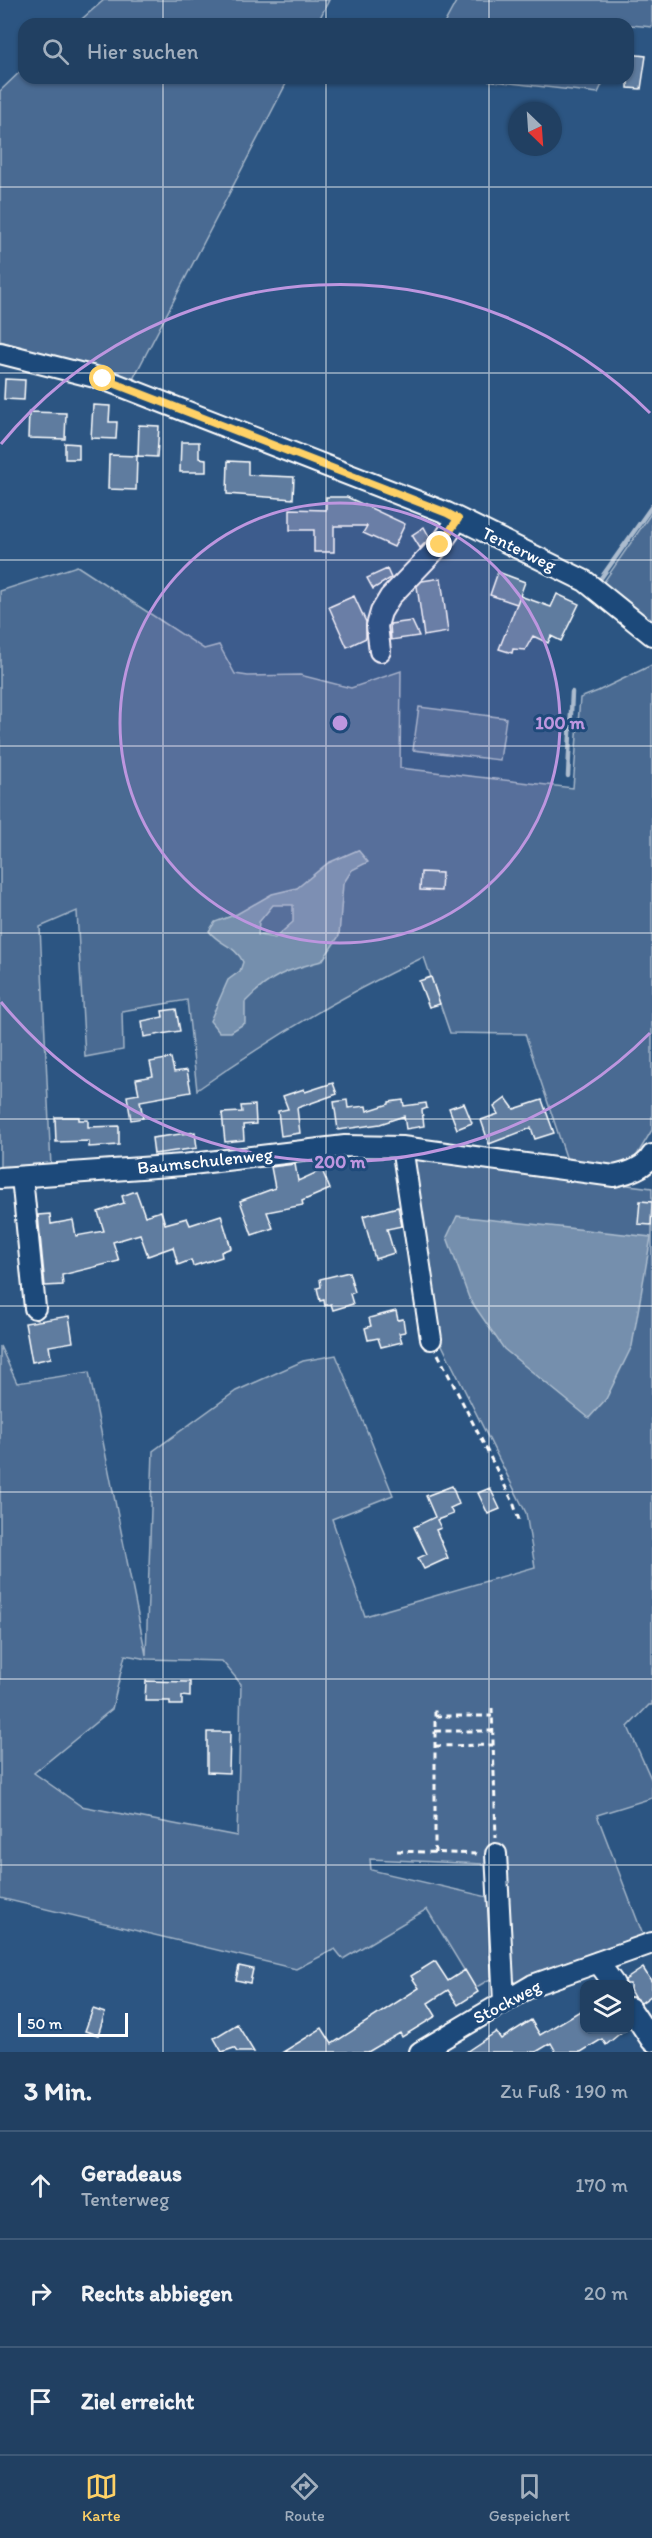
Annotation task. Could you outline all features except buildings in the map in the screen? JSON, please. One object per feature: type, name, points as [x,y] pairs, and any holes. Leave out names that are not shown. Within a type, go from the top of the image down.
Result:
[{"type":"street","name":"Tenterweg","points":[[0,353],[103,379],[458,519],[585,581],[652,635]]},
{"type":"street","points":[[380,651],[377,626],[381,612],[390,597],[440,545],[458,519]]},
{"type":"street","name":"Baumschulenweg","points":[[0,1178],[183,1165],[345,1146],[402,1147],[614,1176],[632,1172],[649,1160],[652,1155]]},
{"type":"street","points":[[402,1147],[431,1339]]},
{"type":"street","points":[[22,1177],[35,1308]]},
{"type":"street","points":[[496,1854],[504,2001]]},
{"type":"street","name":"Stockweg","points":[[420,2052],[533,1985],[652,1943]]},
{"type":"street","points":[[598,1962],[611,1980]]},
{"type":"street","points":[[634,2014],[652,2041]]},
{"type":"path","points":[[431,1339],[513,1502],[520,1523]]},
{"type":"path","points":[[435,1706],[435,1853]]},
{"type":"path","points":[[397,1851],[496,1854],[492,1708]]},
{"type":"path","points":[[435,1716],[492,1716]]},
{"type":"path","points":[[435,1731],[493,1731]]},
{"type":"path","points":[[435,1746],[493,1745]]},
{"type":"shaded area","points":[[104,0],[329,0],[320,18],[83,18]]},
{"type":"shaded area","points":[[457,0],[652,0],[652,27],[634,25],[634,18],[447,18]]},
{"type":"shaded area","points":[[18,74],[18,84],[286,84],[132,381],[109,372],[0,341],[0,91]]},
{"type":"shaded area","points":[[519,84],[602,84],[598,93]]},
{"type":"shaded area","points":[[652,512],[652,623],[603,583]]},
{"type":"shaded area","points":[[77,566],[204,649],[219,645],[235,674],[300,675],[351,688],[401,671],[400,768],[573,788],[580,698],[652,665],[652,1130],[634,1160],[620,1167],[567,1160],[525,1034],[450,1033],[424,957],[308,1018],[197,1090],[187,1000],[122,1011],[123,1050],[85,1057],[77,911],[40,927],[51,1167],[0,1171],[0,591]]},
{"type":"shaded area","points":[[419,707],[506,718],[500,760],[413,750]]},
{"type":"shaded area","points":[[358,850],[368,862],[352,870],[343,884],[339,936],[322,961],[280,975],[254,993],[245,1002],[245,1023],[231,1032],[219,1032],[210,1021],[228,980],[240,971],[243,962],[236,952],[209,931],[215,922],[237,914],[272,894],[297,888],[328,863]],"holes":[[[273,905],[293,905],[293,922],[275,938],[258,935],[259,922]]]},
{"type":"shaded area","points":[[412,1158],[652,1188],[652,1705],[649,1705],[628,1727],[652,1781],[652,1798],[597,1815],[643,1935],[528,1975],[512,1987],[506,1865],[370,1859],[371,1870],[492,1898],[497,1975],[475,1988],[427,1909],[343,1959],[335,1949],[296,1969],[0,1898],[0,1346],[17,1383],[89,1372],[146,1655],[153,1451],[236,1391],[303,1361],[336,1355],[393,1495],[332,1519],[365,1616],[535,1567],[526,1513],[437,1335]],"holes":[[[125,1655],[147,1659],[222,1661],[241,1684],[237,1836],[81,1806],[34,1773],[112,1709]]]},
{"type":"shaded area","points":[[457,1216],[651,1237],[632,1346],[606,1399],[589,1418],[504,1349],[469,1298],[447,1237]]},
{"type":"waterway","points":[[601,578],[652,506]]},
{"type":"waterway","points":[[568,776],[572,692]]},
{"type":"route","points":[[103,379],[447,513],[458,519],[440,545]]}]
